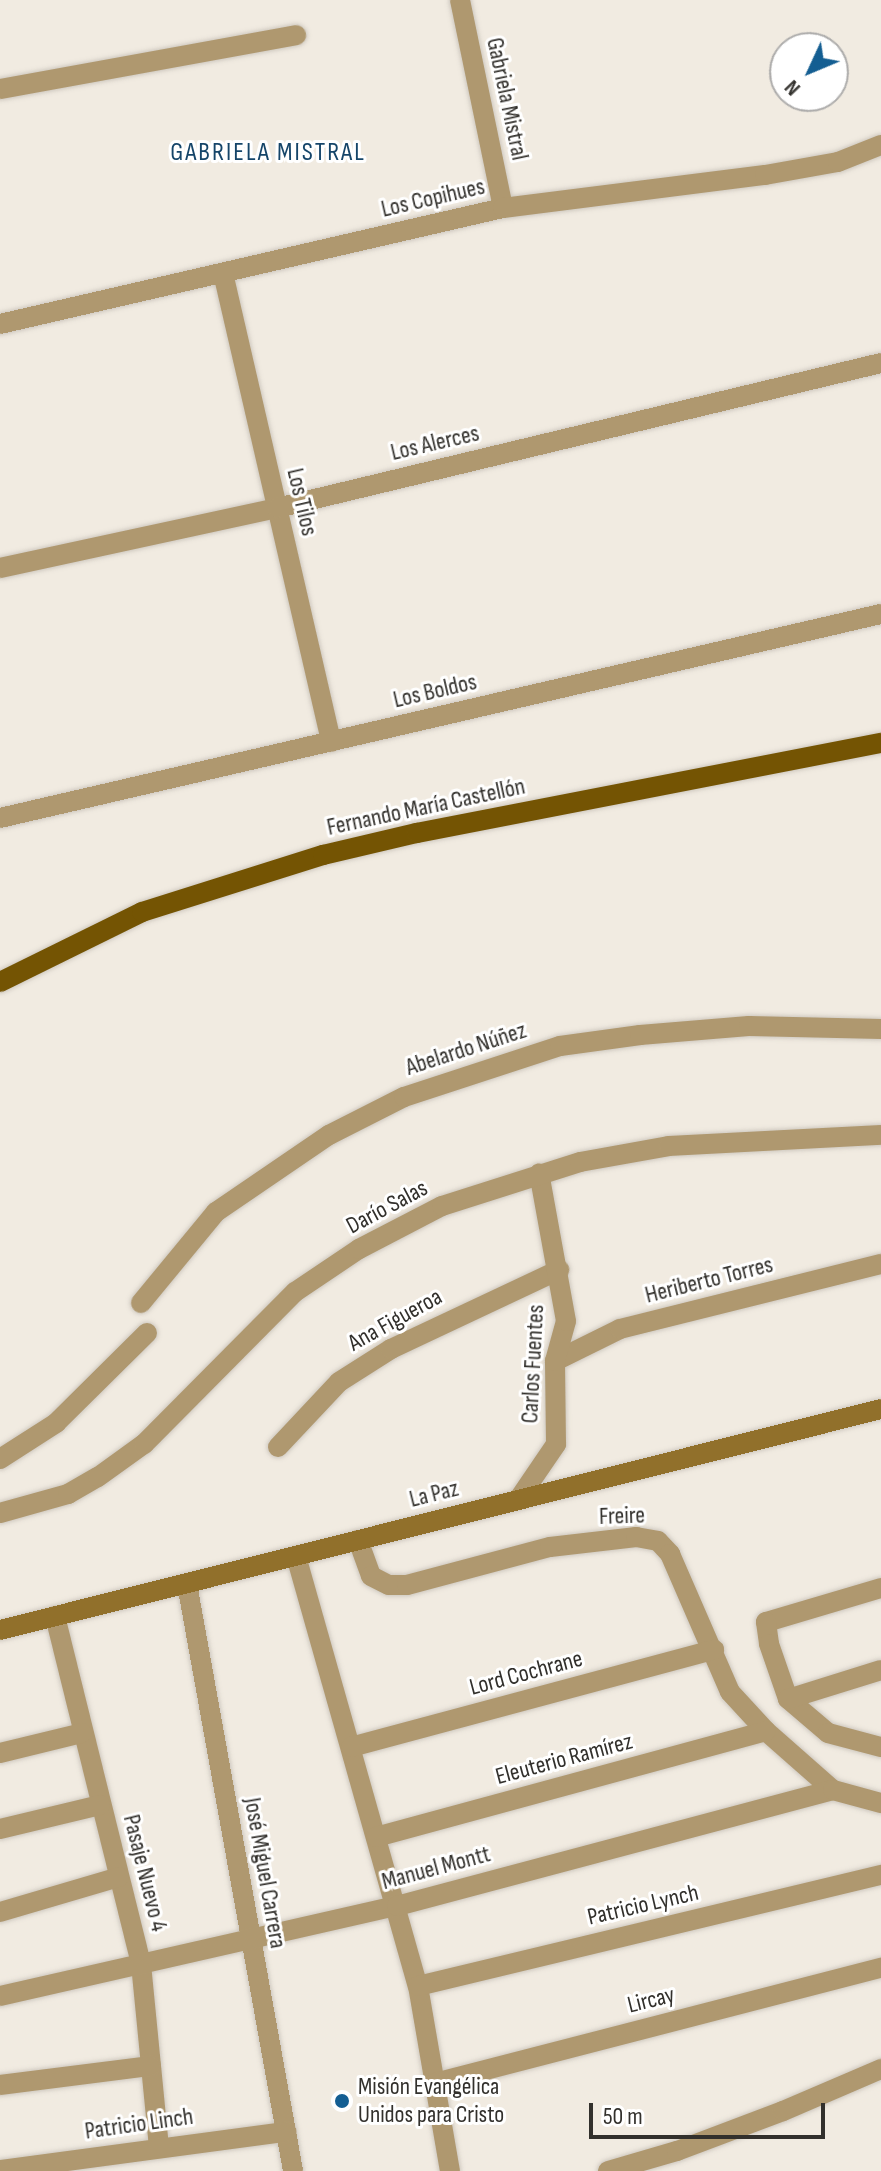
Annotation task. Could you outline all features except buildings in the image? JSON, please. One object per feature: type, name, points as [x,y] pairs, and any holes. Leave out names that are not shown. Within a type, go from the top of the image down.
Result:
[{"type":"main road","name":"Fernando María Castellón","points":[[0,982],[142,912],[323,855],[429,830],[881,743]]},
{"type":"street","name":"Gabriela Mistral","points":[[460,0],[503,208]]},
{"type":"street","points":[[0,89],[296,35]]},
{"type":"street","name":"Los Copihues","points":[[0,324],[503,208],[765,175],[838,162],[881,145]]},
{"type":"street","name":"Los Tilos","points":[[223,273],[331,742]]},
{"type":"street","name":"Los Alerces","points":[[0,568],[277,508],[881,363]]},
{"type":"street","name":"Los Boldos","points":[[0,818],[881,614]]},
{"type":"street","name":"Abelardo Núñez","points":[[141,1303],[216,1212],[329,1135],[404,1097],[560,1046],[626,1036],[749,1026],[881,1029]]},
{"type":"street","name":"Darío Salas","points":[[0,1513],[68,1494],[132,1452],[295,1292],[359,1249],[442,1206],[539,1173],[669,1146],[881,1135]]},
{"type":"street","name":"Carlos Fuentes","points":[[518,1500],[556,1444],[555,1361],[566,1321],[539,1173]]},
{"type":"street","name":"Heriberto Torres","points":[[555,1361],[620,1329],[881,1264]]},
{"type":"street","name":"Ana Figueroa","points":[[278,1447],[339,1382],[391,1349],[559,1270]]},
{"type":"street","points":[[0,1459],[56,1423],[147,1333]]},
{"type":"street","name":"La Paz","points":[[0,1630],[881,1409]]},
{"type":"street","name":"Freire","points":[[358,1540],[371,1576],[389,1585],[407,1585],[550,1547],[648,1537],[658,1541],[670,1554],[730,1692],[766,1731],[833,1790]]},
{"type":"street","points":[[296,1556],[418,1986],[450,2171]]},
{"type":"street","name":"José Miguel Carrera","points":[[187,1584],[293,2171]]},
{"type":"street","points":[[881,1588],[766,1622],[769,1644],[788,1699],[828,1733],[881,1747]]},
{"type":"street","name":"Pasaje Nuevo 4","points":[[55,1616],[141,1964],[159,2147]]},
{"type":"street","name":"Lord Cochrane","points":[[351,1747],[714,1650]]},
{"type":"street","points":[[788,1699],[881,1670]]},
{"type":"street","name":"Eleuterio Ramírez","points":[[376,1837],[766,1731]]},
{"type":"street","points":[[0,1753],[82,1733]]},
{"type":"street","points":[[833,1790],[881,1803]]},
{"type":"street","name":"Manuel Montt","points":[[0,1996],[397,1906],[833,1790]]},
{"type":"street","points":[[0,1829],[100,1805]]},
{"type":"street","name":"Patricio Lynch","points":[[418,1986],[881,1875]]},
{"type":"street","points":[[0,1912],[119,1877]]},
{"type":"street","name":"Lircay","points":[[435,2083],[881,1968]]},
{"type":"street","points":[[0,2085],[151,2066]]},
{"type":"street","points":[[608,2171],[677,2151],[881,2069]]},
{"type":"street","name":"Patricio Linch","points":[[0,2170],[286,2132]]},
{"type":"place","name":"Misión Evangélica Unidos para Cristo","points":[[342,2101]]},
{"type":"district","name":"GABRIELA MISTRAL","points":[[268,153]]}]
